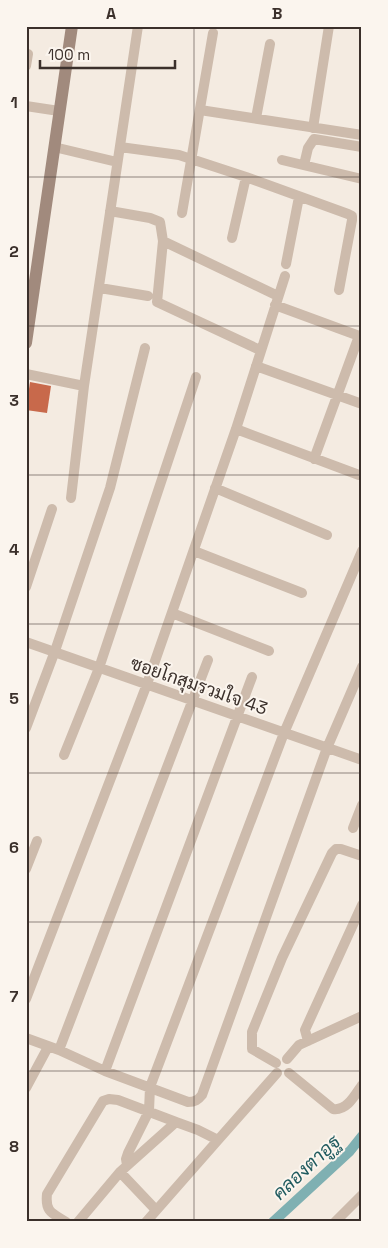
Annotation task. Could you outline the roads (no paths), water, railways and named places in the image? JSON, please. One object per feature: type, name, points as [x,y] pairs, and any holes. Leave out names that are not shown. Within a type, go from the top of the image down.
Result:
[{"type":"street","points":[[26,343],[29,301],[72,26]]},
{"type":"street","points":[[70,498],[84,386],[138,26]]},
{"type":"street","points":[[313,128],[329,26]]},
{"type":"street","points":[[182,213],[213,33]]},
{"type":"street","points":[[256,118],[270,44]]},
{"type":"street","points":[[26,66],[28,54]]},
{"type":"street","points":[[26,106],[59,111]]},
{"type":"street","points":[[200,110],[362,135]]},
{"type":"street","points":[[304,165],[308,148],[314,138],[362,148]]},
{"type":"street","points":[[54,147],[118,162]]},
{"type":"street","points":[[120,147],[179,155],[246,177],[352,216],[339,290]]},
{"type":"street","points":[[282,160],[362,179]]},
{"type":"street","points":[[232,238],[246,177]]},
{"type":"street","points":[[286,264],[299,197]]},
{"type":"street","points":[[110,211],[150,218],[160,222],[163,241],[157,302],[260,350]]},
{"type":"street","points":[[163,241],[276,301],[360,337],[314,459]]},
{"type":"street","points":[[26,999],[148,684],[236,429],[285,276]]},
{"type":"street","points":[[100,288],[148,296]]},
{"type":"street","points":[[26,728],[55,652],[110,488],[145,348]]},
{"type":"street","points":[[256,366],[362,404]]},
{"type":"street","points":[[26,374],[84,386]]},
{"type":"street","points":[[64,755],[99,668],[196,377]]},
{"type":"street","points":[[236,429],[359,476]]},
{"type":"street","points":[[215,488],[327,535]]},
{"type":"street","points":[[26,587],[52,510]]},
{"type":"street","points":[[194,551],[302,593]]},
{"type":"street","points":[[156,1210],[124,1168],[126,1159],[148,1111],[150,1087],[284,733],[362,551]]},
{"type":"street","points":[[172,613],[269,651]]},
{"type":"street","name":"ซอยโกสุมรวมใจ 43","points":[[26,642],[362,760]]},
{"type":"street","points":[[59,1050],[208,660]]},
{"type":"street","points":[[26,1038],[59,1050],[105,1071],[188,1102],[194,1102],[202,1094],[327,748],[362,667]]},
{"type":"street","points":[[105,1071],[252,677]]},
{"type":"street","points":[[354,828],[362,805]]},
{"type":"street","points":[[26,869],[37,841]]},
{"type":"street","points":[[146,1222],[218,1140],[276,1068],[277,1060],[284,1058],[290,1060],[292,1067],[289,1073],[283,1076],[276,1068],[252,1049],[252,1032],[278,967],[332,853],[336,849],[341,849],[362,856]]},
{"type":"street","points":[[308,1041],[305,1030],[362,905]]},
{"type":"street","points":[[287,1060],[299,1045],[362,1016]]},
{"type":"street","points":[[26,1088],[48,1047]]},
{"type":"street","points":[[289,1073],[333,1109],[338,1110],[347,1105],[362,1085]]},
{"type":"street","points":[[66,1222],[49,1211],[47,1194],[103,1101],[109,1099],[118,1100],[198,1130],[218,1140]]},
{"type":"street","points":[[78,1222],[124,1168],[176,1122]]},
{"type":"street","points":[[335,1222],[362,1195]]},
{"type":"waterway","name":"คลองตาอูฐ","points":[[273,1222],[350,1151],[362,1136]]}]
